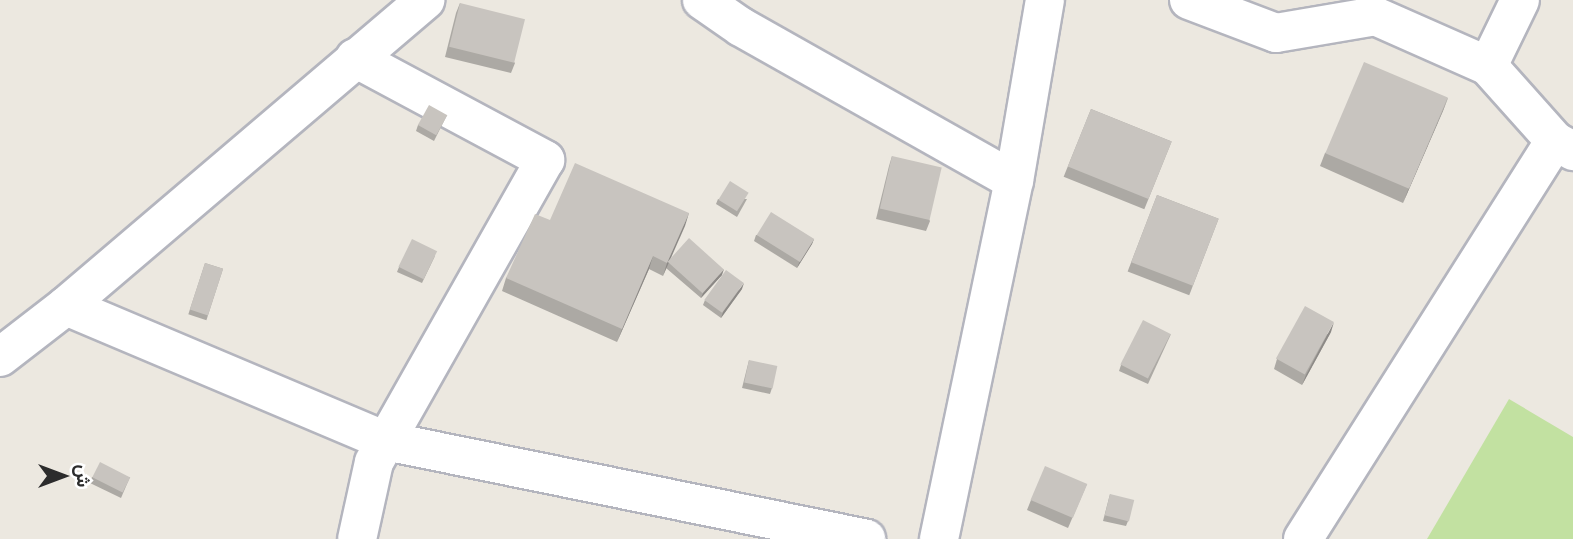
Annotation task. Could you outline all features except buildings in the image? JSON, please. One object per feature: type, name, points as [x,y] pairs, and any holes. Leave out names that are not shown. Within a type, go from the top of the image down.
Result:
[{"type":"street","points":[[0,357],[66,306],[426,0]]},
{"type":"street","points":[[702,0],[741,27],[1014,181]]},
{"type":"street","points":[[939,539],[1014,181],[1045,0]]},
{"type":"street","points":[[1189,0],[1276,33],[1378,8],[1488,66],[1564,146],[1303,539]]},
{"type":"street","points":[[1488,66],[1520,0]]},
{"type":"street","points":[[355,58],[545,160],[374,462],[357,539]]},
{"type":"street","points":[[66,306],[386,441],[866,539]]},
{"type":"green space","points":[[1509,399],[1573,437],[1573,539],[1427,539]]}]
